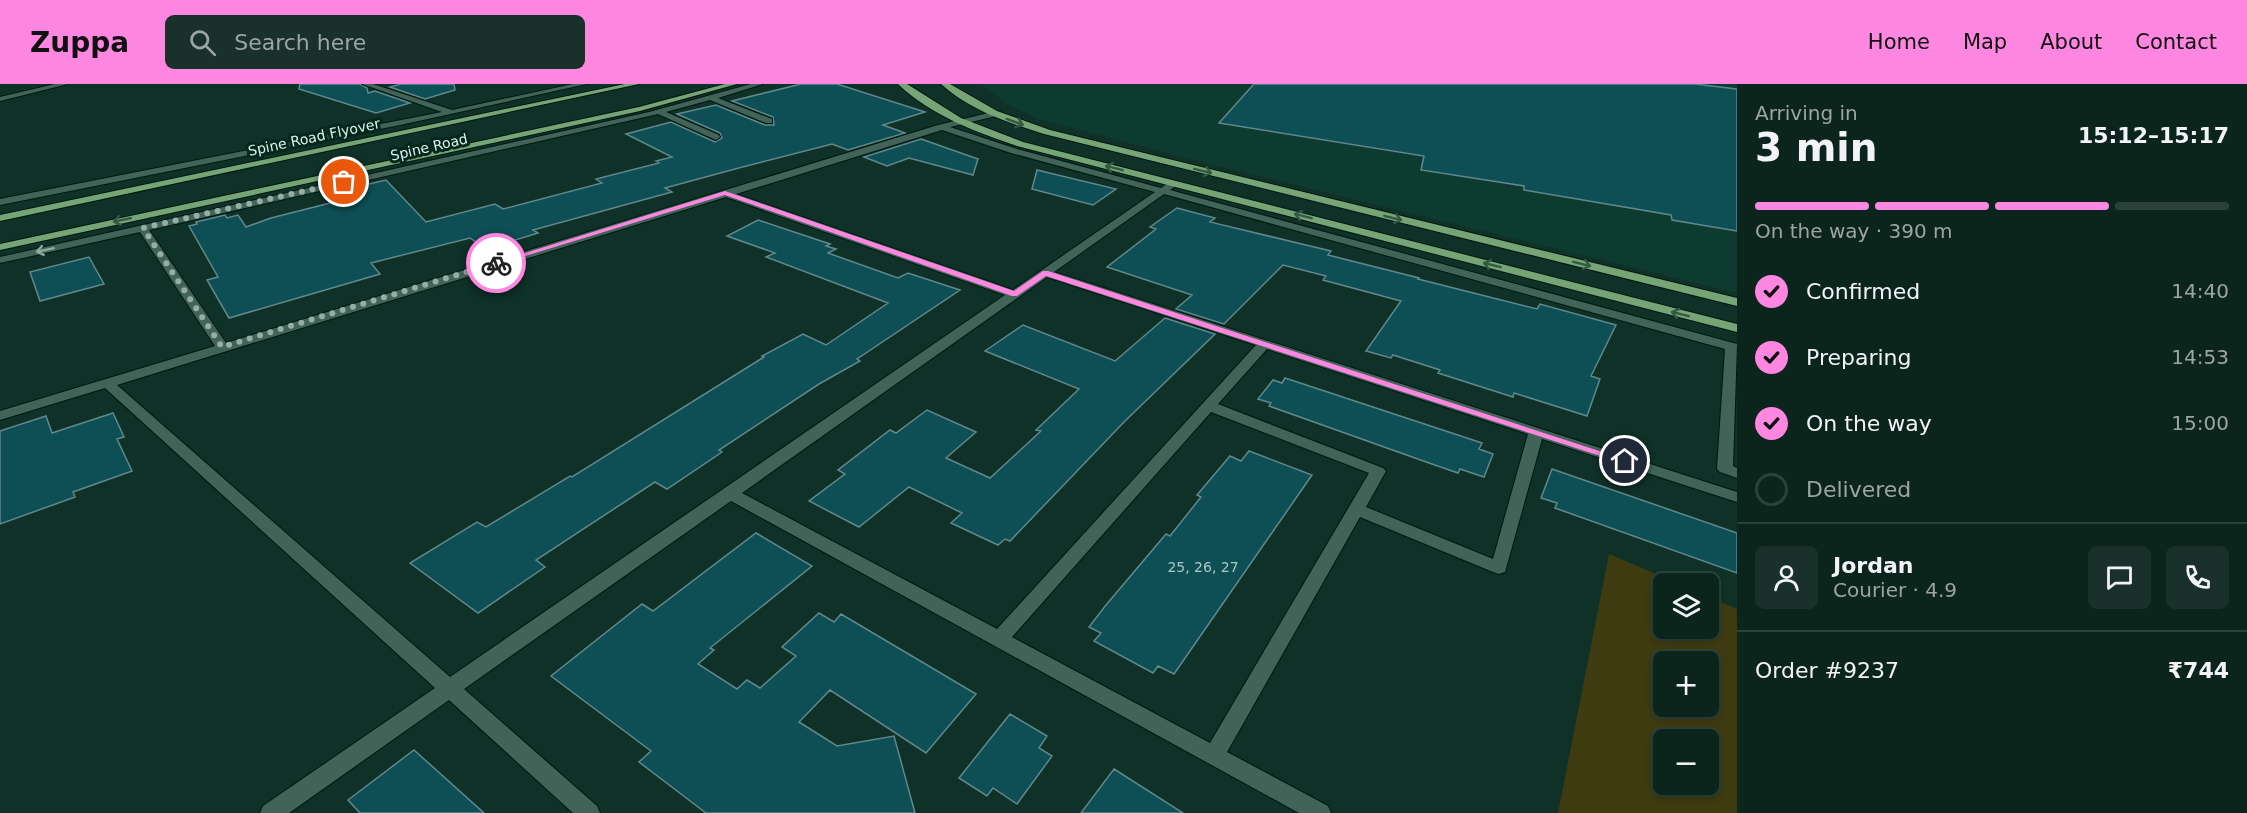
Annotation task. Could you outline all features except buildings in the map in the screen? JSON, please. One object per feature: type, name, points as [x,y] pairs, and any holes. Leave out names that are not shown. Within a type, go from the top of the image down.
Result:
[{"type":"main road","name":"Spine Road","points":[[0,210],[609,84]]},
{"type":"main road","name":"Spine Road Flyover","points":[[0,218],[635,84]]},
{"type":"main road","name":"Spine Road","points":[[0,247],[640,109],[733,84]]},
{"type":"main road","points":[[902,84],[939,111],[959,122],[1020,144],[1168,187],[1737,328]]},
{"type":"main road","points":[[945,84],[993,114],[1047,132],[1737,302]]},
{"type":"street","points":[[0,99],[64,84]]},
{"type":"street","points":[[366,84],[452,112]]},
{"type":"street","name":"Spine Road","points":[[0,202],[583,84]]},
{"type":"street","name":"Spine Road","points":[[0,260],[659,112],[759,84]]},
{"type":"street","points":[[712,98],[769,121]]},
{"type":"street","points":[[659,112],[716,137]]},
{"type":"street","points":[[0,416],[941,127],[993,114]]},
{"type":"street","points":[[941,127],[1014,151],[1168,187],[1734,348],[1725,470],[1737,473]]},
{"type":"street","points":[[271,813],[1168,187]]},
{"type":"street","points":[[725,193],[1014,294]]},
{"type":"street","points":[[143,228],[222,347]]},
{"type":"street","points":[[1045,273],[1737,497]]},
{"type":"street","points":[[999,640],[1264,344]]},
{"type":"street","points":[[106,382],[589,813]]},
{"type":"street","points":[[1209,406],[1378,471],[1214,754]]},
{"type":"street","points":[[1356,509],[1499,568],[1536,432]]},
{"type":"street","points":[[729,493],[1320,813]]},
{"type":"shaded area","points":[[980,84],[1737,84],[1737,293],[1201,162],[1038,119],[1007,104]]},
{"type":"shaded area","points":[[1609,554],[1654,573],[1653,639],[1719,639],[1719,601],[1737,609],[1737,813],[1558,813]]},
{"type":"way so far","points":[[344,182],[143,228],[222,347],[496,263]]},
{"type":"route","points":[[496,263],[725,193],[1014,294],[1045,273],[1625,461]]}]
